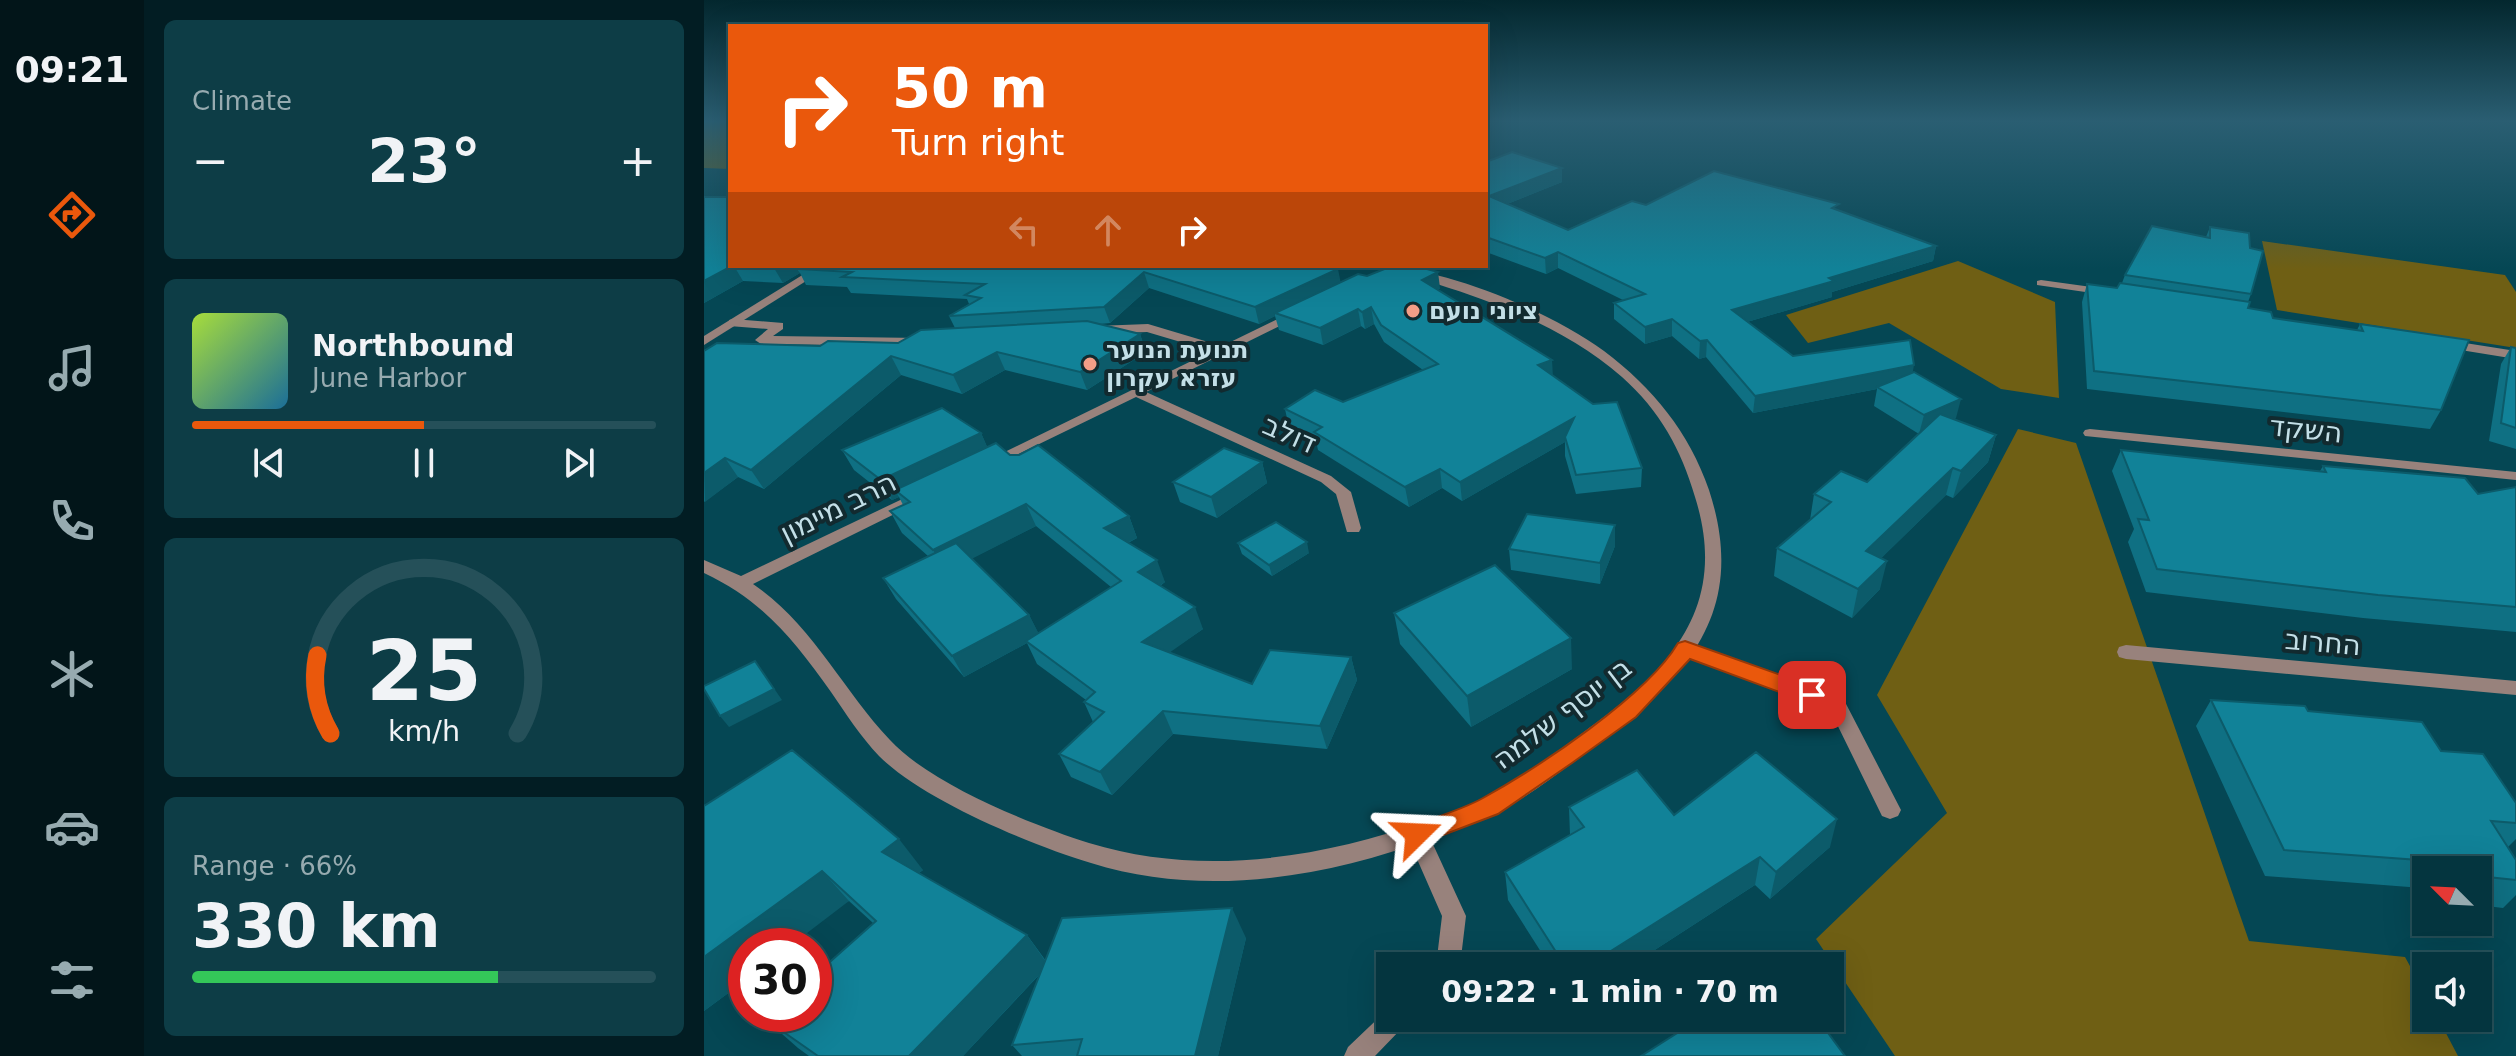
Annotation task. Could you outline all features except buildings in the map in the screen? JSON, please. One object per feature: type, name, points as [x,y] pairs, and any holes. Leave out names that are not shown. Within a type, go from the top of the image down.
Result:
[{"type":"street","points":[[704,341],[822,268]]},
{"type":"street","points":[[1363,282],[1384,268]]},
{"type":"street","name":"בן יוסף שלמה","points":[[704,566],[768,602],[801,635],[888,753],[949,792],[1024,828],[1108,859],[1200,872],[1281,870],[1374,851],[1490,807],[1628,711],[1679,660],[1707,607],[1717,557],[1705,498],[1684,442],[1662,409],[1625,373],[1560,327],[1481,293],[1389,268]]},
{"type":"street","points":[[2041,283],[2117,294]]},
{"type":"street","points":[[980,467],[1306,309]]},
{"type":"street","points":[[733,323],[779,326],[761,340],[929,341]]},
{"type":"street","points":[[1088,330],[1148,328],[1221,350]]},
{"type":"street","points":[[2439,343],[2516,355]]},
{"type":"street","name":"דולב","points":[[1136,392],[1326,479],[1343,492],[1353,528]]},
{"type":"street","name":"השקד","points":[[2090,433],[2516,476]]},
{"type":"street","name":"הרב מיימון","points":[[739,584],[938,488]]},
{"type":"street","points":[[1685,649],[1837,705],[1890,810]]},
{"type":"street","name":"החרוב","points":[[2126,652],[2516,688]]},
{"type":"street","points":[[1417,834],[1454,916],[1450,952]]},
{"type":"street","points":[[1357,1056],[1380,1032]]},
{"type":"shaded area","points":[[2262,241],[2505,275],[2516,292],[2516,348],[2277,310]]},
{"type":"shaded area","points":[[1958,261],[2055,302],[2059,398],[2001,389],[1889,323],[1808,343],[1786,315]]},
{"type":"shaded area","points":[[2018,429],[2076,443],[2249,941],[2405,957],[2412,970],[2412,1032],[2445,1032],[2458,1056],[1895,1056],[1844,980],[1844,952],[1825,952],[1816,939],[1947,813],[1877,695]]},
{"type":"place","name":"ציוני נועם","points":[[1413,311]]},
{"type":"place","name":"תנועת הנוער עזרא עקרון","points":[[1090,364]]},
{"type":"route","points":[[1417,834],[1490,807],[1564,757],[1628,711],[1679,660],[1685,649],[1812,695]]}]
